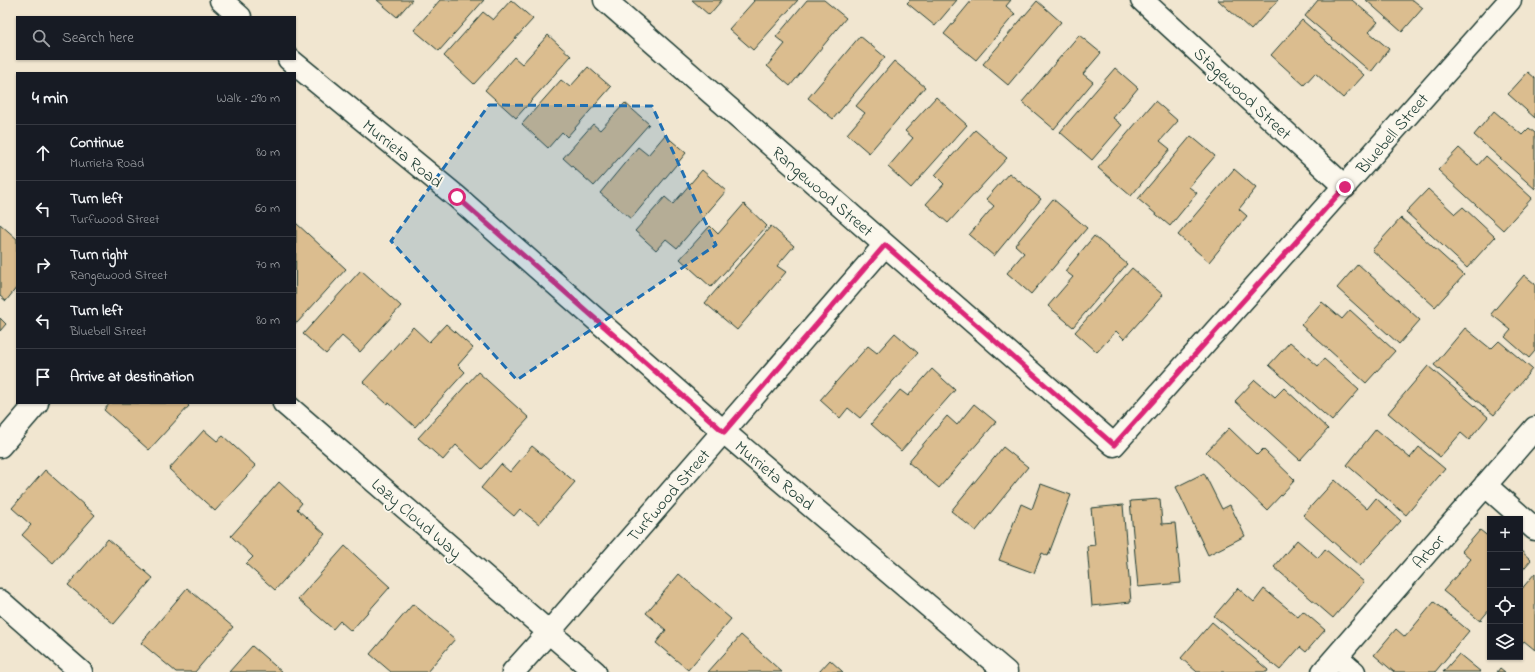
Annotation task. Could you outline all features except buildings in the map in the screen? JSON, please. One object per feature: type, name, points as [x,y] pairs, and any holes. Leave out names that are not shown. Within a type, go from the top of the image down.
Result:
[{"type":"street","points":[[221,0],[239,16]]},
{"type":"street","name":"Rangewood Street","points":[[605,0],[1114,445]]},
{"type":"street","name":"Stagewood Street","points":[[1142,0],[1345,187]]},
{"type":"street","name":"Bluebell Street","points":[[1114,445],[1510,0]]},
{"type":"street","name":"Murrieta Road","points":[[290,60],[457,197],[724,432],[1006,672]]},
{"type":"street","name":"Turfwood Street","points":[[513,672],[724,432],[885,245]]},
{"type":"street","points":[[0,446],[36,404]]},
{"type":"street","name":"Lazy Cloud Way","points":[[285,404],[595,672]]},
{"type":"street","name":"Arbor","points":[[1354,672],[1330,664],[1535,428]]},
{"type":"street","points":[[1485,485],[1535,529]]},
{"type":"street","points":[[0,601],[81,672]]},
{"type":"highlighted area","points":[[489,105],[652,106],[716,245],[517,380],[391,241]]},
{"type":"route","points":[[457,197],[724,432],[885,245],[1114,445],[1345,187]]}]
